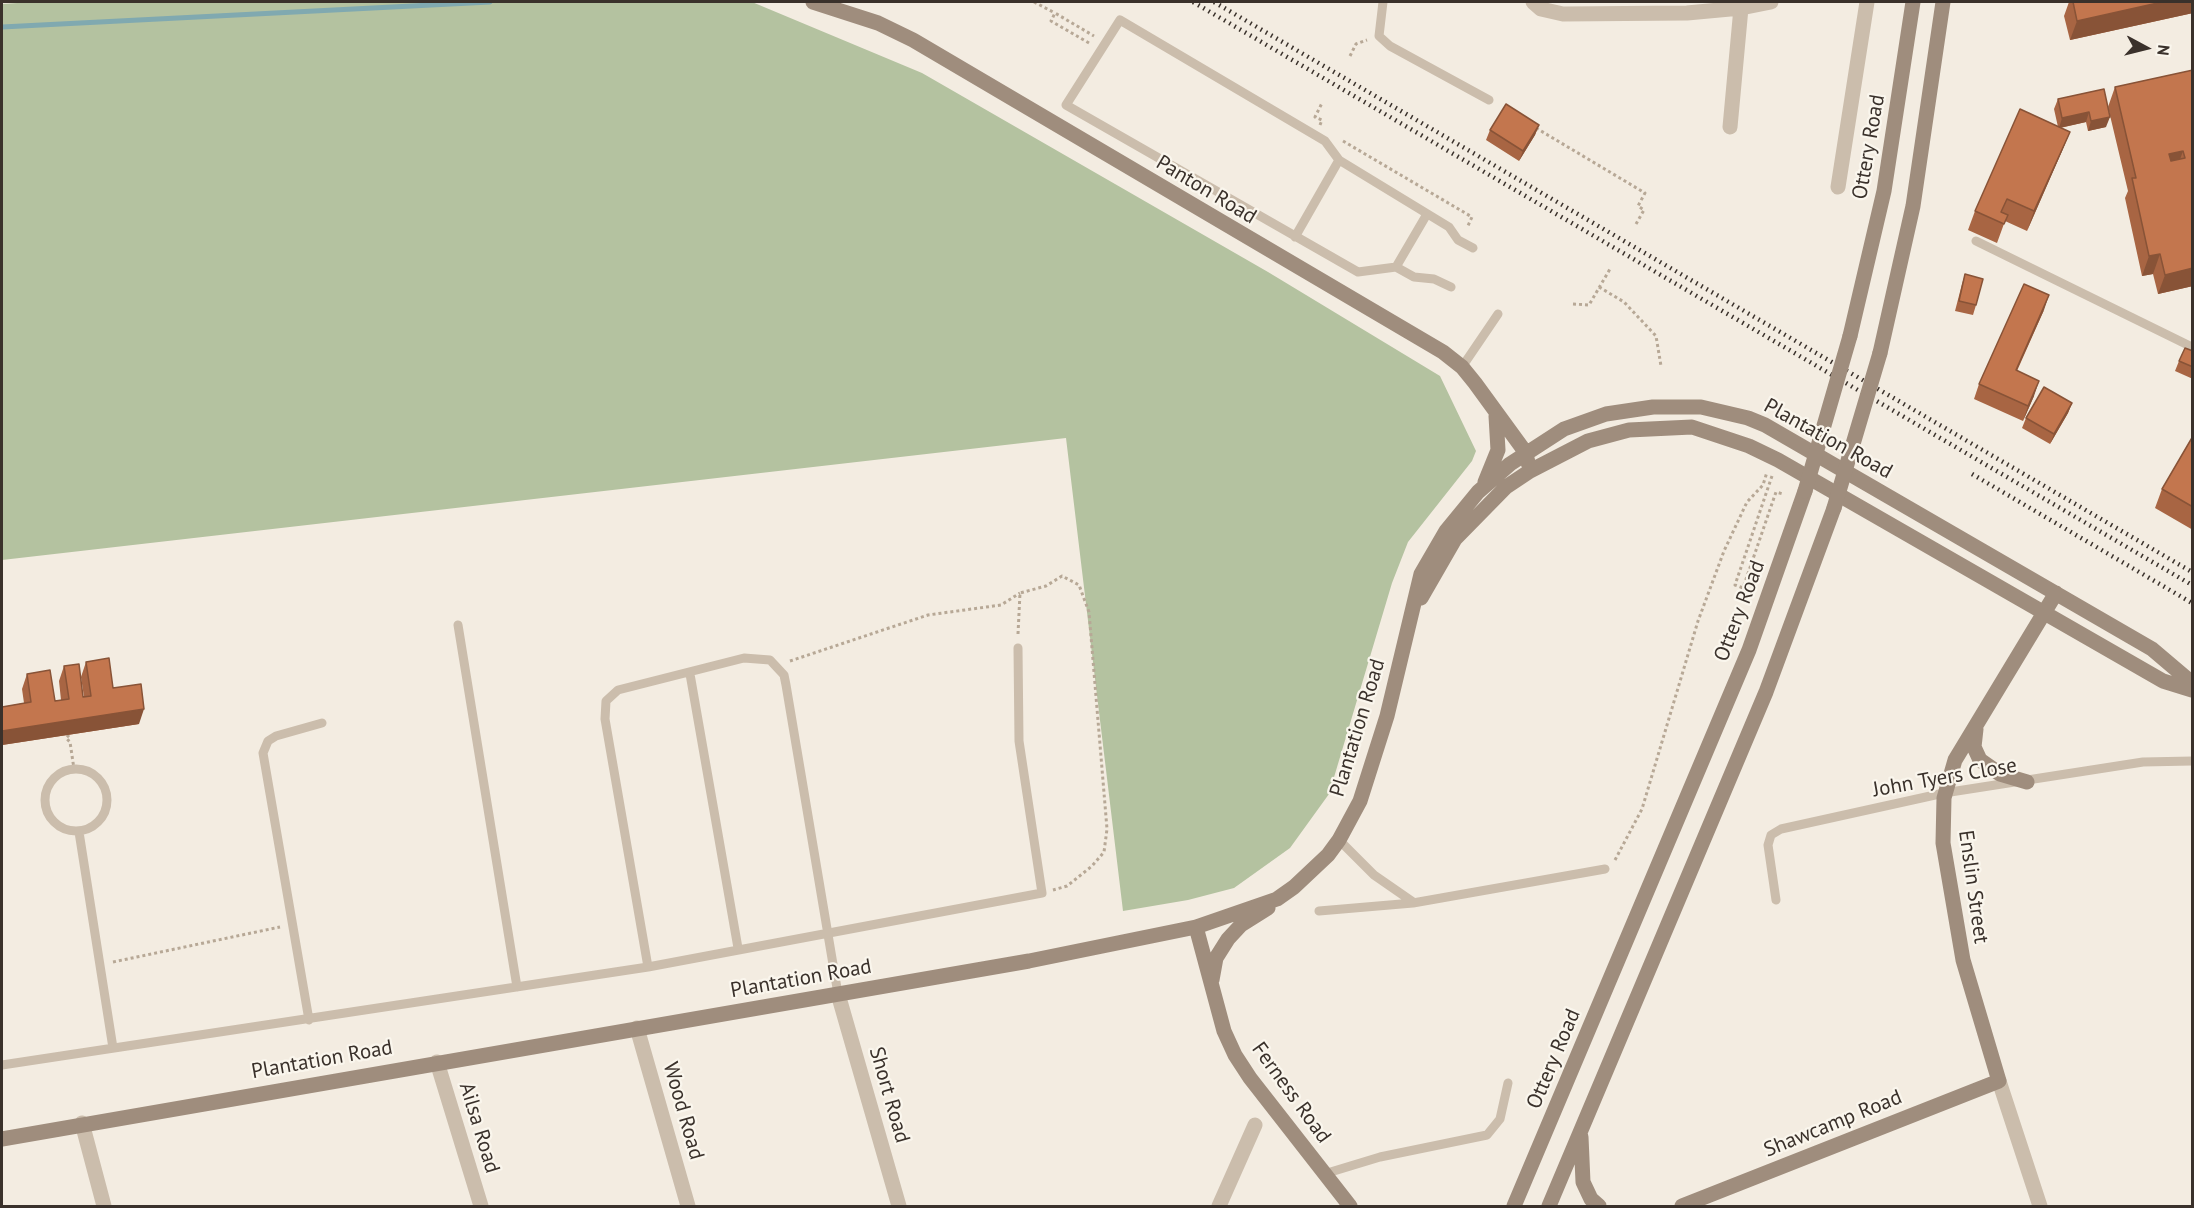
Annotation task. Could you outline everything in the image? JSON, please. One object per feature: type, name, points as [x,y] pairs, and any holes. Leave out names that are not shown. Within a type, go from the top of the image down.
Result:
[{"type":"street","name":"Panton Road","points":[[813,2],[833,5],[914,40],[1443,352],[1462,367],[1526,453],[1530,471]]},
{"type":"street","points":[[1533,2],[1542,9],[1563,14],[1687,14],[1771,2]]},
{"type":"street","points":[[1838,187],[1867,2]]},
{"type":"street","name":"Ottery Road","points":[[1514,1206],[1749,650],[1805,491],[1850,336],[1884,191],[1912,2]]},
{"type":"street","points":[[1549,1206],[1766,692],[1834,508],[1880,353],[1913,206],[1943,2]]},
{"type":"street","points":[[1730,127],[1741,8]]},
{"type":"street","name":"Plantation Road","points":[[2,1139],[82,1123],[1029,961],[1197,927],[1277,899],[1312,872],[1339,840],[1370,774],[1415,608],[1421,574],[1446,531],[1478,492],[1509,464],[1564,429],[1606,414],[1678,405],[1724,411],[1748,418],[1784,434],[2152,649],[2193,683]]},
{"type":"street","points":[[1478,492],[1490,474],[1498,450],[1496,414]]},
{"type":"street","name":"Plantation Road","points":[[1415,608],[1455,539],[1506,486],[1588,441],[1629,430],[1692,427],[1749,446],[1778,460],[2163,681],[2193,690]]},
{"type":"street","name":"Enslin Street","points":[[2040,1206],[1962,960],[1943,843],[1944,793],[1955,760],[2056,593]]},
{"type":"street","points":[[1977,723],[1974,747],[1980,760],[2000,774],[2027,782]]},
{"type":"street","points":[[1212,989],[1213,967],[1228,939],[1277,899]]},
{"type":"street","name":"Ferness Road","points":[[1197,927],[1224,1031],[1235,1055],[1350,1206]]},
{"type":"street","name":"Short Road","points":[[838,994],[899,1206]]},
{"type":"street","name":"Wood Road","points":[[637,1028],[688,1206]]},
{"type":"street","name":"Ailsa Road","points":[[437,1062],[481,1206]]},
{"type":"street","name":"Shawcamp Road","points":[[1682,1206],[1999,1081]]},
{"type":"street","points":[[82,1123],[104,1206]]},
{"type":"street","points":[[1219,1206],[1255,1125]]},
{"type":"street","points":[[1581,1131],[1583,1182],[1592,1199],[1599,1206]]},
{"type":"lane","points":[[1383,2],[1379,36],[1390,46],[1489,100]]},
{"type":"lane","points":[[1451,287],[1434,279],[1414,277],[1396,267],[1358,272],[1066,105],[1119,20],[1325,141],[1339,160],[1449,227],[1458,240],[1473,248]]},
{"type":"lane","points":[[1295,237],[1339,160]]},
{"type":"lane","points":[[1396,267],[1427,214]]},
{"type":"lane","points":[[1976,241],[2193,347]]},
{"type":"lane","points":[[1462,367],[1498,314]]},
{"type":"lane","points":[[458,626],[517,987]]},
{"type":"lane","points":[[2,1065],[648,967],[738,948],[828,934],[1042,893],[1019,741],[1018,648]]},
{"type":"lane","points":[[648,967],[604,711],[609,696],[618,690],[690,674],[744,658],[770,660],[784,675],[838,994]]},
{"type":"lane","points":[[690,674],[738,948]]},
{"type":"lane","points":[[309,1020],[263,753],[268,741],[276,736],[322,723]]},
{"type":"lane","name":"John Tyers Close","points":[[1776,900],[1768,853],[1769,839],[1775,832],[1792,826],[1944,793],[2027,782],[2143,762],[2193,761]]},
{"type":"lane","points":[[74,769],[91,772],[100,780],[108,801],[103,816],[96,825],[79,832],[64,830],[52,821],[46,810],[45,797],[49,784],[59,774],[74,769]]},
{"type":"lane","points":[[79,832],[113,1048]]},
{"type":"lane","points":[[1339,840],[1374,875],[1413,903]]},
{"type":"lane","points":[[1319,911],[1413,903],[1605,869]]},
{"type":"lane","points":[[1324,1174],[1380,1157],[1487,1135],[1500,1119],[1508,1083]]},
{"type":"path","points":[[1034,2],[1101,40]]},
{"type":"path","points":[[1055,13],[1051,21],[1096,48]]},
{"type":"path","points":[[1350,56],[1356,44]]},
{"type":"path","points":[[1322,103],[1315,117],[1322,120],[1319,127],[1329,133]]},
{"type":"path","points":[[1536,128],[1645,193],[1638,207],[1644,210],[1636,224]]},
{"type":"path","points":[[1339,139],[1472,217],[1464,232]]},
{"type":"path","points":[[1573,304],[1588,305],[1610,269]]},
{"type":"path","points":[[1599,287],[1624,302],[1656,336],[1661,366]]},
{"type":"path","points":[[1605,869],[1618,857],[1642,809],[1669,714],[1710,587],[1747,502],[1762,485],[1770,465]]},
{"type":"path","points":[[1774,469],[1735,585],[1743,588],[1776,492],[1783,495]]},
{"type":"path","points":[[777,666],[928,615],[1001,604],[1020,593],[1046,586],[1062,576],[1079,585],[1089,612],[1107,830],[1104,852],[1092,866],[1067,886],[1042,893]]},
{"type":"path","points":[[1018,648],[1020,593]]},
{"type":"path","points":[[70,742],[74,769]]},
{"type":"path","points":[[100,965],[292,925]]},
{"type":"green space","points":[[32,2],[752,2],[922,73],[1268,272],[1440,376],[1476,451],[1472,461],[1408,542],[1392,583],[1329,794],[1290,848],[1234,888],[1188,900],[1123,911],[1066,438],[2,560],[2,4]]},
{"type":"building","points":[[2073,2],[2162,2],[2077,21]]},
{"type":"building","points":[[2193,70],[2193,268],[2165,275],[2160,254],[2149,256],[2132,178],[2136,178],[2115,87]],"holes":[[[2183,151],[2185,158],[2171,161],[2169,154]]]},
{"type":"building","points":[[2104,89],[2110,117],[2091,121],[2089,112],[2062,118],[2058,99]]},
{"type":"building","points":[[1506,104],[1539,125],[1523,151],[1490,130]]},
{"type":"building","points":[[2020,109],[2070,132],[2034,211],[2007,199],[2001,212],[2008,215],[2004,224],[1975,211]]},
{"type":"building","points":[[1965,274],[1983,279],[1976,305],[1959,301]]},
{"type":"building","points":[[2024,284],[2049,295],[2016,370],[2039,381],[2028,406],[1979,384]]},
{"type":"building","points":[[2185,348],[2193,351],[2193,367],[2179,361]]},
{"type":"building","points":[[2044,387],[2072,403],[2054,434],[2026,418]]},
{"type":"building","points":[[2193,436],[2193,507],[2162,489]]},
{"type":"building","points":[[109,658],[113,688],[141,684],[144,709],[2,731],[2,707],[31,702],[27,674],[50,670],[55,701],[69,699],[64,666],[79,664],[83,697],[91,696],[86,662]]},
{"type":"waterway","points":[[2,27],[490,2]]},
{"type":"railway","points":[[1193,2],[2192,585]]},
{"type":"railway","points":[[1214,2],[2192,572]]},
{"type":"railway","points":[[1972,474],[2192,603]]}]
